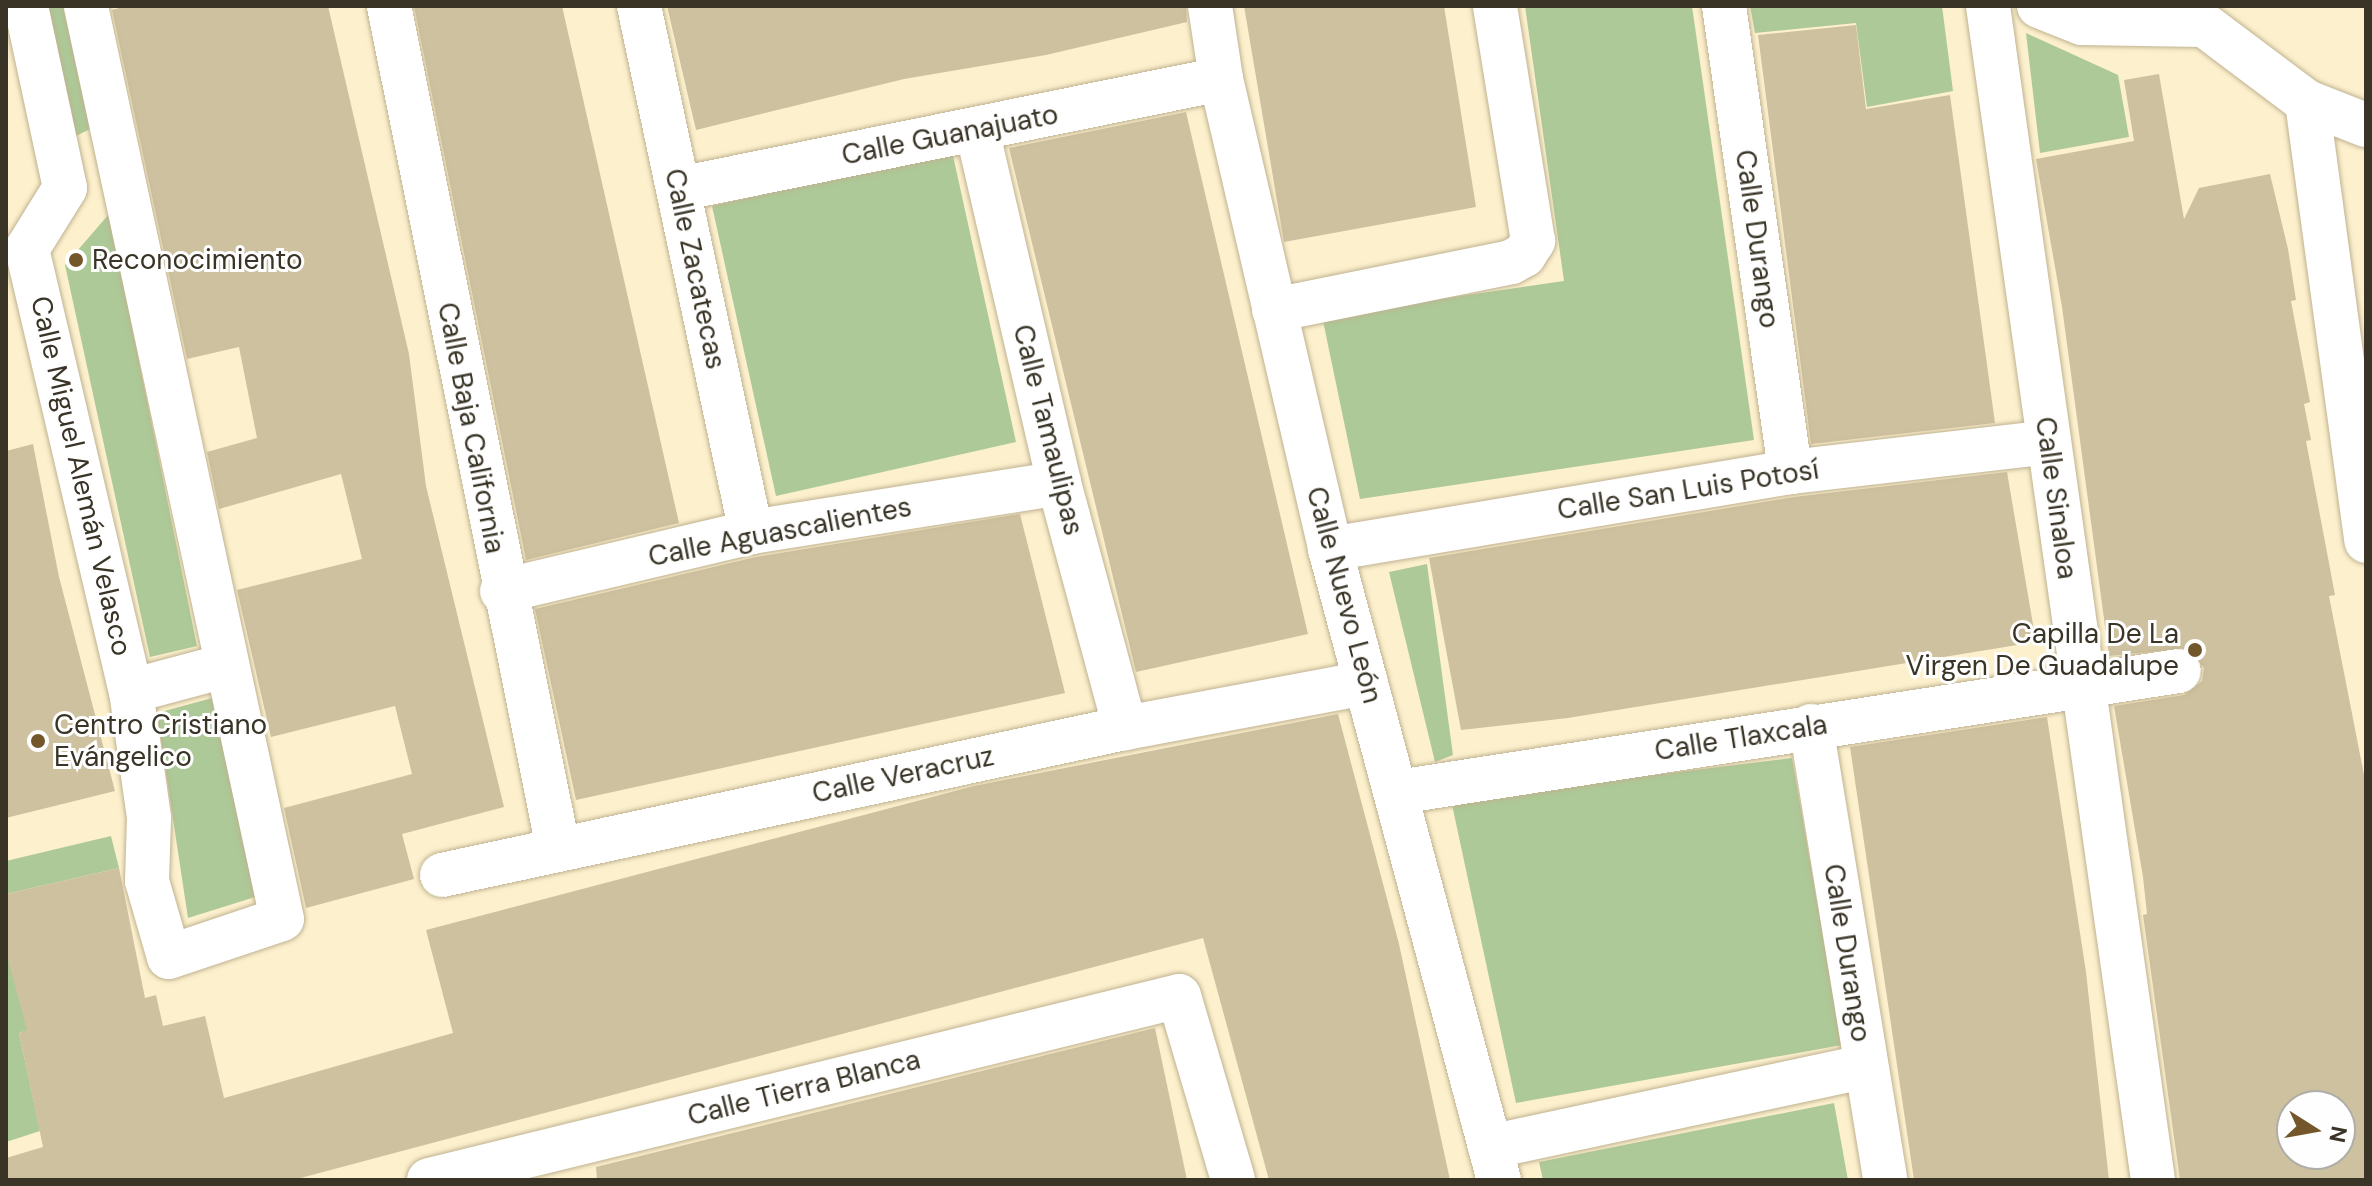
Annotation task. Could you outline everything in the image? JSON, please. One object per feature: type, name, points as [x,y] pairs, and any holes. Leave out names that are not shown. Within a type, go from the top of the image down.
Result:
[{"type":"street","points":[[26,6],[65,188],[119,159]]},
{"type":"street","points":[[86,6],[224,666],[131,691]]},
{"type":"street","name":"Calle Baja California","points":[[389,6],[502,591],[558,848]]},
{"type":"street","name":"Calle Zacatecas","points":[[639,6],[751,532]]},
{"type":"street","name":"Calle Nuevo León","points":[[1210,6],[1221,79],[1330,549],[1398,792],[1495,1164]]},
{"type":"street","points":[[1274,310],[1511,262],[1524,255],[1533,241],[1495,6]]},
{"type":"street","name":"Calle Durango","points":[[1724,6],[1790,472]]},
{"type":"street","name":"Calle Sinaloa","points":[[1988,6],[2153,1180]]},
{"type":"street","points":[[2039,6],[2082,23],[2193,12],[2307,102],[2366,125]]},
{"type":"street","name":"Calle Guanajuato","points":[[679,189],[1221,79]]},
{"type":"street","points":[[2307,102],[2366,541]]},
{"type":"street","name":"Calle Tamaulipas","points":[[977,130],[1059,483],[1125,728]]},
{"type":"street","name":"Calle Miguel Alemán Velasco","points":[[65,188],[27,249],[131,691],[149,818],[147,881],[169,957],[282,919],[224,666]]},
{"type":"street","name":"Calle San Luis Potosí","points":[[1330,549],[1790,472],[2048,442]]},
{"type":"street","name":"Calle Aguascalientes","points":[[502,591],[751,532],[1059,483]]},
{"type":"street","name":"Calle Tlaxcala","points":[[1398,792],[2179,671]]},
{"type":"street","name":"Calle Veracruz","points":[[442,875],[1125,728],[1366,683]]},
{"type":"street","name":"Calle Durango","points":[[1811,726],[1864,1067],[1885,1180]]},
{"type":"street","name":"Calle Tierra Blanca","points":[[429,1180],[1179,996],[1233,1180]]},
{"type":"street","points":[[1495,1164],[1864,1067]]},
{"type":"green space","points":[[44,6],[63,6],[90,129],[70,139]]},
{"type":"green space","points":[[1525,6],[1692,6],[1754,440],[1360,499],[1322,316],[1564,281]]},
{"type":"green space","points":[[1750,6],[1942,6],[1953,91],[1867,107],[1856,23],[1755,33]]},
{"type":"green space","points":[[2026,33],[2118,75],[2129,137],[2040,153]]},
{"type":"green space","points":[[952,151],[1016,442],[776,496],[712,206]]},
{"type":"green space","points":[[109,214],[197,646],[150,657],[65,265]]},
{"type":"green space","points":[[1427,564],[1453,755],[1435,762],[1389,572]]},
{"type":"green space","points":[[216,697],[262,895],[188,918],[157,713]]},
{"type":"green space","points":[[1792,758],[1842,1045],[1516,1103],[1451,800]]},
{"type":"green space","points":[[111,836],[119,868],[6,894],[6,861]]},
{"type":"green space","points":[[6,952],[134,996],[19,1033],[40,1131],[6,1142]]},
{"type":"green space","points":[[1834,1103],[1848,1180],[1543,1180],[1539,1162]]},
{"type":"building","points":[[126,6],[328,6],[409,354],[426,486],[504,807],[402,834],[414,879],[306,908],[284,808],[412,774],[395,706],[271,737],[237,590],[362,559],[341,474],[219,509],[207,452],[257,438],[239,347],[187,359],[112,10]]},
{"type":"building","points":[[414,6],[562,6],[679,523],[526,560]]},
{"type":"building","points":[[667,6],[1186,6],[1187,22],[1046,55],[904,79],[696,130]]},
{"type":"building","points":[[1244,6],[1444,6],[1476,207],[1284,242]]},
{"type":"building","points":[[1856,25],[1866,109],[1950,95],[1995,423],[1811,444],[1758,35]]},
{"type":"building","points":[[2159,74],[2184,219],[2199,188],[2270,174],[2288,249],[2296,300],[2291,301],[2310,402],[2304,404],[2311,440],[2306,441],[2335,595],[2329,596],[2366,785],[2366,1180],[2180,1180],[2143,915],[2147,914],[2143,877],[2114,706],[2184,695],[2202,681],[2204,668],[2187,648],[2109,656],[2062,307],[2036,159],[2134,141],[2124,80]]},
{"type":"building","points":[[1186,112],[1308,634],[1136,672],[1009,148]]},
{"type":"building","points":[[33,444],[59,577],[115,791],[6,818],[6,451]]},
{"type":"building","points":[[2007,472],[2036,642],[1568,718],[1461,730],[1429,558],[1794,497]]},
{"type":"building","points":[[1020,514],[1065,693],[576,800],[535,609],[756,557]]},
{"type":"building","points":[[1338,714],[1399,944],[1450,1180],[1269,1180],[1203,938],[293,1180],[6,1180],[6,1158],[43,1147],[19,1033],[27,1030],[6,952],[6,894],[119,868],[145,998],[156,995],[163,1026],[205,1016],[224,1098],[453,1033],[426,930],[974,786]]},
{"type":"building","points":[[2047,717],[2086,972],[2109,1180],[1914,1180],[1850,747]]},
{"type":"building","points":[[1155,1028],[1187,1180],[597,1180],[596,1167]]},
{"type":"place","name":"Reconocimiento","points":[[76,260]]},
{"type":"place","name":"Capilla De La Virgen De Guadalupe","points":[[2195,650]]},
{"type":"place","name":"Centro Cristiano Evángelico","points":[[38,741]]}]
